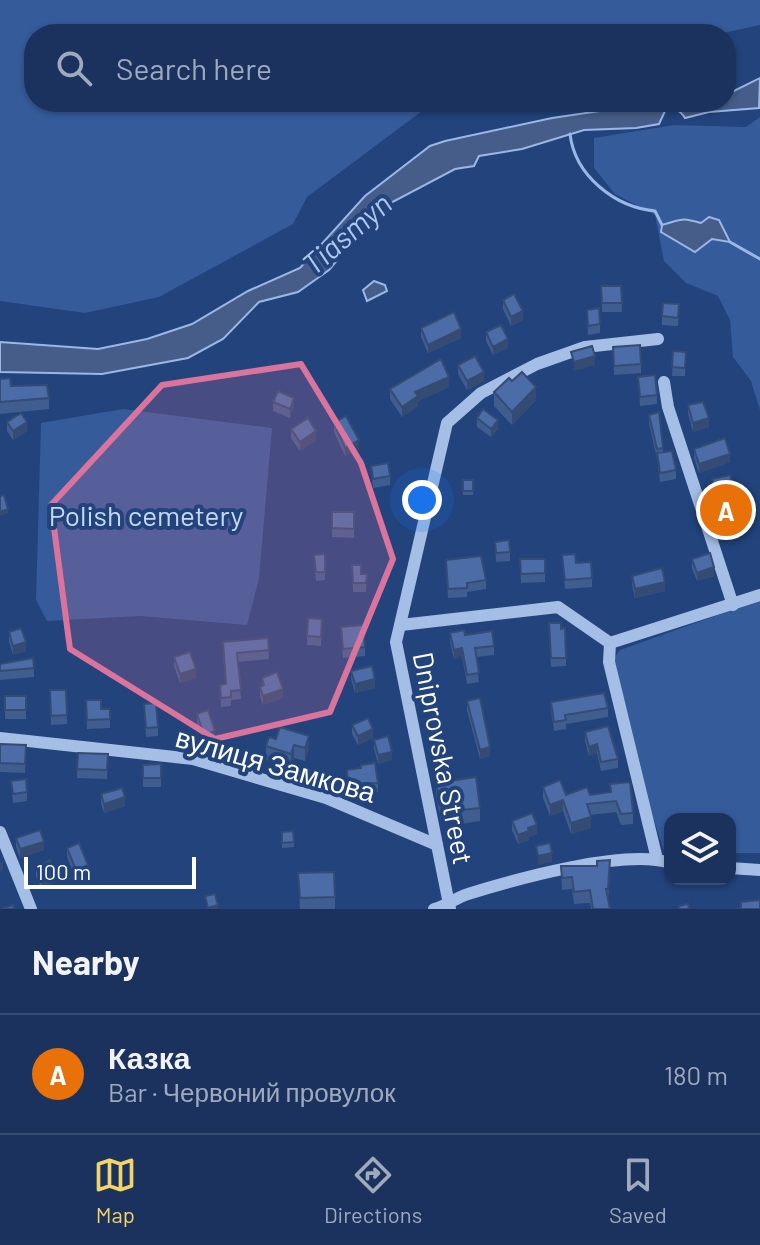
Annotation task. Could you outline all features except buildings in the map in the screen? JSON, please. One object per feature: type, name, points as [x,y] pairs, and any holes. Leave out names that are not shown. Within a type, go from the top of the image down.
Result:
[{"type":"street","name":"Dniprovska Street","points":[[450,907],[398,665],[396,642],[447,423],[481,393],[537,364],[585,347],[658,339]]},
{"type":"street","points":[[664,382],[668,407],[733,605]]},
{"type":"street","points":[[610,643],[756,596],[760,583]]},
{"type":"street","points":[[401,625],[558,607],[610,643]]},
{"type":"street","points":[[610,643],[609,662],[657,859]]},
{"type":"street","name":"вулиця Замкова","points":[[0,738],[193,759],[326,798],[437,845]]},
{"type":"street","points":[[0,832],[31,909]]},
{"type":"street","points":[[434,909],[450,907],[464,895],[528,876],[657,859],[664,861]]},
{"type":"street","points":[[736,868],[760,870]]},
{"type":"highlighted area","points":[[301,364],[361,463],[393,559],[330,712],[215,739],[70,649],[51,505],[162,385]]},
{"type":"green space","points":[[0,0],[760,0],[760,25],[736,30],[736,24],[24,24],[24,112],[421,112],[307,197],[293,224],[159,297],[85,313],[0,301]]},
{"type":"green space","points":[[760,117],[760,410],[751,381],[733,357],[730,320],[718,296],[686,283],[664,261],[655,215],[615,194],[594,168],[594,138],[674,125],[746,127]]},
{"type":"green space","name":"Polish cemetery","points":[[123,409],[272,428],[259,578],[247,625],[140,616],[47,621],[36,600],[41,423]]},
{"type":"green space","points":[[760,600],[760,853],[736,853],[736,813],[664,813],[664,851],[639,774],[614,658],[620,650]]},
{"type":"water","points":[[760,78],[759,108],[736,110],[736,90]]},
{"type":"water","name":"Tiasmyn","points":[[593,112],[665,112],[659,124],[584,130],[522,149],[479,156],[474,166],[455,169],[381,208],[329,270],[298,292],[259,302],[223,339],[188,358],[102,374],[0,372],[0,342],[98,349],[147,339],[192,324],[248,291],[300,268],[365,196],[430,146],[552,118]]},
{"type":"water","points":[[680,112],[709,112],[685,118]]},
{"type":"water","points":[[709,217],[719,220],[730,242],[712,239],[695,252],[661,232],[662,225],[682,220],[701,223]]},
{"type":"water","points":[[374,281],[385,285],[387,291],[367,301],[363,290]]},
{"type":"waterway","points":[[570,134],[580,163],[599,187],[626,203],[655,211],[662,225]]},
{"type":"waterway","points":[[730,242],[760,259]]},
{"type":"place","name":"Казка","points":[[726,510]]}]
